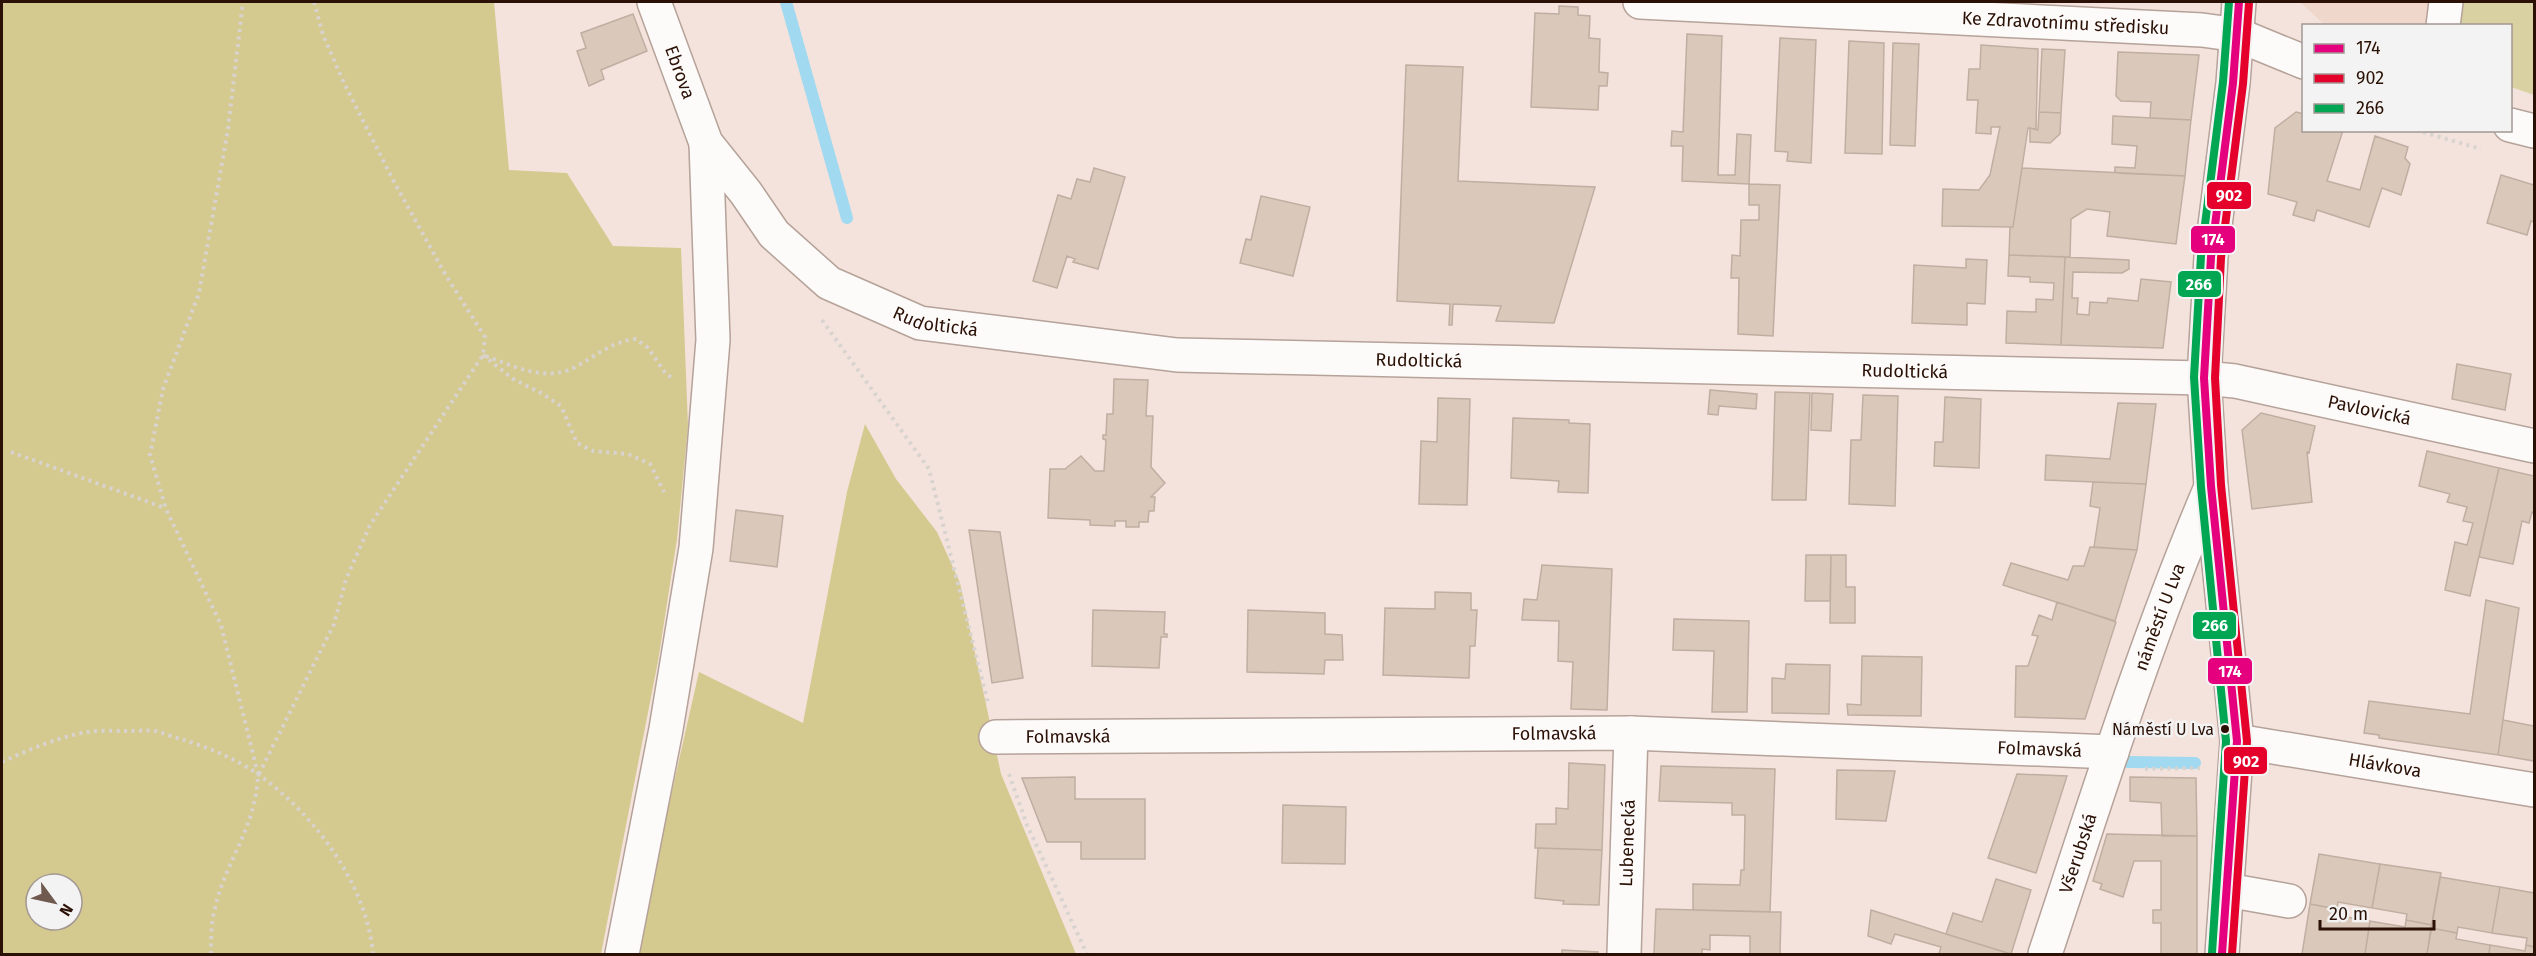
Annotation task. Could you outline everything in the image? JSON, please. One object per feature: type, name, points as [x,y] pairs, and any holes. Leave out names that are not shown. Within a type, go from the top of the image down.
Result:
[{"type":"street","name":"Ebrova","points":[[654,2],[706,143]]},
{"type":"street","name":"Ke Zdravotnímu středisku","points":[[1640,2],[2202,30],[2238,35],[2302,61]]},
{"type":"street","points":[[2222,954],[2237,741],[2211,486],[2204,378],[2211,257],[2240,2]]},
{"type":"street","points":[[2443,24],[2446,2]]},
{"type":"street","points":[[2512,124],[2535,131]]},
{"type":"street","name":"Rudoltická","points":[[706,143],[746,193],[774,234],[829,283],[920,323],[1177,355],[2204,378]]},
{"type":"street","points":[[622,954],[666,729],[696,548],[713,340],[706,143]]},
{"type":"street","name":"Pavlovická","points":[[2204,378],[2235,381],[2535,446]]},
{"type":"street","name":"náměstí U Lva","points":[[2123,760],[2183,552],[2211,486]]},
{"type":"street","name":"Folmavská","points":[[996,737],[1631,733],[2123,760]]},
{"type":"street","name":"Lubenecká","points":[[1624,954],[1631,733]]},
{"type":"street","name":"Hlávkova","points":[[2237,741],[2535,790]]},
{"type":"street","name":"Všerubská","points":[[2045,954],[2123,760]]},
{"type":"street","points":[[2227,890],[2289,901]]},
{"type":"path","points":[[210,954],[215,907],[250,822],[257,797],[258,774],[221,625],[166,509],[150,455],[163,389],[199,293],[228,129],[243,2]]},
{"type":"path","points":[[258,774],[334,624],[346,579],[370,525],[483,355],[485,337],[445,274],[393,180],[344,83],[323,35],[314,2]]},
{"type":"path","points":[[2423,132],[2491,152]]},
{"type":"path","points":[[819,316],[929,469],[996,737],[1027,825],[1087,954]]},
{"type":"path","points":[[483,355],[534,374],[555,373],[575,368],[616,343],[636,339],[648,348],[666,374],[678,379]]},
{"type":"path","points":[[483,355],[513,379],[561,406],[578,443],[593,451],[628,454],[650,464],[663,491],[700,503]]},
{"type":"path","points":[[11,452],[166,509]]},
{"type":"path","points":[[2,762],[29,749],[87,732],[155,731],[204,746],[258,774],[296,806],[343,868],[361,902],[373,954]]},
{"type":"path","points":[[2123,760],[2204,768]]},
{"type":"shaded area","points":[[2,2],[494,2],[509,170],[567,173],[613,246],[681,248],[688,426],[677,539],[658,661],[601,954],[2,954]]},
{"type":"shaded area","points":[[2300,2],[2462,2],[2460,24],[2324,24]]},
{"type":"shaded area","points":[[2462,2],[2534,2],[2534,95],[2512,87],[2512,24],[2460,24]]},
{"type":"shaded area","points":[[865,424],[896,479],[937,532],[960,583],[1001,774],[1076,954],[635,954],[699,672],[803,723],[847,492]]},
{"type":"building","points":[[1559,6],[1578,7],[1578,15],[1590,16],[1589,38],[1600,39],[1599,72],[1608,73],[1607,86],[1599,86],[1598,110],[1531,107],[1535,13],[1559,14]]},
{"type":"building","points":[[633,14],[647,51],[601,70],[604,79],[589,86],[577,51],[586,48],[581,33]]},
{"type":"building","points":[[1687,34],[1722,36],[1718,175],[1735,175],[1737,134],[1751,135],[1749,184],[1682,181],[1683,146],[1671,146],[1672,131],[1683,132]]},
{"type":"building","points":[[1780,38],[1816,40],[1811,163],[1787,161],[1788,152],[1775,151]]},
{"type":"building","points":[[1849,41],[1884,43],[1882,154],[1845,153]]},
{"type":"building","points":[[1893,43],[1919,44],[1915,146],[1890,145]]},
{"type":"building","points":[[1981,45],[2038,49],[2036,129],[2028,128],[2013,227],[1942,226],[1943,189],[1979,190],[1990,175],[2000,127],[1991,127],[1991,134],[1976,133],[1978,100],[1967,100],[1969,69],[1980,69]]},
{"type":"building","points":[[2042,49],[2065,50],[2061,113],[2039,112]]},
{"type":"building","points":[[2118,52],[2199,55],[2191,120],[2150,118],[2151,102],[2121,101],[2116,96]]},
{"type":"building","points":[[1406,65],[1463,67],[1458,181],[1595,187],[1554,323],[1496,321],[1501,306],[1453,304],[1452,325],[1449,325],[1450,304],[1397,301]]},
{"type":"building","points":[[2039,112],[2061,113],[2060,134],[2050,143],[2030,142],[2030,128],[2038,130]]},
{"type":"building","points":[[2296,112],[2302,114],[2302,132],[2342,132],[2327,181],[2360,190],[2375,136],[2408,147],[2405,158],[2410,164],[2401,195],[2382,188],[2369,227],[2317,210],[2314,221],[2293,215],[2297,202],[2268,194],[2275,128]]},
{"type":"building","points":[[2113,116],[2191,120],[2185,176],[2115,173],[2115,167],[2135,168],[2137,146],[2112,144]]},
{"type":"building","points":[[1094,168],[1125,177],[1098,269],[1073,262],[1075,259],[1067,256],[1057,288],[1033,281],[1058,195],[1071,199],[1077,179],[1090,182]]},
{"type":"building","points":[[2022,168],[2185,176],[2176,244],[2107,236],[2110,212],[2087,209],[2071,219],[2070,257],[2009,255],[2010,227],[2013,227]]},
{"type":"building","points":[[2501,175],[2534,185],[2534,222],[2531,221],[2527,235],[2487,223]]},
{"type":"building","points":[[1749,184],[1780,185],[1773,336],[1738,334],[1739,278],[1731,278],[1732,255],[1740,256],[1741,220],[1759,220],[1759,205],[1749,205]]},
{"type":"building","points":[[1261,196],[1310,207],[1293,276],[1240,263],[1246,239],[1251,240]]},
{"type":"building","points":[[2009,255],[2065,257],[2061,345],[2006,343],[2007,311],[2036,312],[2036,299],[2053,300],[2054,283],[2030,282],[2030,277],[2008,276]]},
{"type":"building","points":[[2065,257],[2129,260],[2129,269],[2122,273],[2073,272],[2072,298],[2078,298],[2077,314],[2089,315],[2090,302],[2107,303],[2108,298],[2138,301],[2141,279],[2171,282],[2163,348],[2061,345]]},
{"type":"building","points":[[1966,259],[1987,260],[1985,304],[1967,303],[1967,325],[1912,323],[1914,265],[1966,268]]},
{"type":"building","points":[[2457,364],[2511,374],[2505,410],[2452,399]]},
{"type":"building","points":[[1114,379],[1148,380],[1146,416],[1153,416],[1151,467],[1165,483],[1151,497],[1155,497],[1154,511],[1149,511],[1148,522],[1139,522],[1139,527],[1126,527],[1126,521],[1115,521],[1115,526],[1090,525],[1090,520],[1048,518],[1050,469],[1065,469],[1081,456],[1095,471],[1104,471],[1106,440],[1103,439],[1103,435],[1106,435],[1107,414],[1113,414]]},
{"type":"building","points":[[1710,390],[1757,394],[1756,409],[1719,406],[1718,415],[1708,414]]},
{"type":"building","points":[[1775,392],[1810,393],[1806,500],[1772,500]]},
{"type":"building","points":[[1812,393],[1833,394],[1831,431],[1811,430]]},
{"type":"building","points":[[1863,395],[1898,396],[1895,506],[1849,504],[1851,440],[1861,440]]},
{"type":"building","points":[[1945,397],[1981,399],[1979,468],[1934,466],[1935,442],[1943,442]]},
{"type":"building","points":[[1438,398],[1470,399],[1467,505],[1419,504],[1421,441],[1437,442]]},
{"type":"building","points":[[2118,403],[2156,404],[2146,484],[2045,480],[2046,455],[2110,459]]},
{"type":"building","points":[[2261,413],[2315,426],[2309,453],[2307,452],[2312,502],[2252,509],[2242,430]]},
{"type":"building","points":[[1513,418],[1569,420],[1569,423],[1590,424],[1588,493],[1558,492],[1559,481],[1511,478]]},
{"type":"building","points":[[2427,451],[2499,468],[2470,596],[2445,590],[2455,542],[2467,545],[2473,523],[2463,521],[2467,507],[2447,502],[2450,494],[2419,486]]},
{"type":"building","points":[[2499,468],[2534,476],[2534,513],[2532,512],[2529,523],[2522,521],[2513,564],[2479,557]]},
{"type":"building","points":[[2093,482],[2146,484],[2137,550],[2094,547],[2100,508],[2090,506]]},
{"type":"building","points":[[736,510],[783,516],[777,567],[730,561]]},
{"type":"building","points":[[969,530],[1000,532],[1023,678],[992,683]]},
{"type":"building","points":[[2090,547],[2137,550],[2115,621],[2003,585],[2011,563],[2068,580],[2073,566],[2084,566]]},
{"type":"building","points":[[1806,555],[1831,555],[1830,601],[1805,601]]},
{"type":"building","points":[[1831,555],[1846,555],[1846,587],[1855,587],[1855,623],[1830,623]]},
{"type":"building","points":[[1542,565],[1612,569],[1607,710],[1571,709],[1573,662],[1558,661],[1559,621],[1522,620],[1524,599],[1537,600]]},
{"type":"building","points":[[1435,592],[1471,593],[1471,610],[1477,610],[1475,646],[1470,646],[1469,678],[1383,675],[1385,608],[1435,609]]},
{"type":"building","points":[[2486,600],[2519,608],[2498,755],[2379,738],[2379,735],[2364,733],[2369,701],[2470,714]]},
{"type":"building","points":[[2057,602],[2116,622],[2085,719],[2015,717],[2016,666],[2028,666],[2038,636],[2032,635],[2039,615],[2052,620]]},
{"type":"building","points":[[1093,610],[1165,612],[1164,634],[1167,634],[1167,637],[1161,637],[1159,668],[1092,666]]},
{"type":"building","points":[[1248,610],[1325,613],[1325,634],[1342,635],[1343,660],[1325,660],[1324,674],[1247,672]]},
{"type":"building","points":[[1674,619],[1749,621],[1747,712],[1712,712],[1714,651],[1673,650]]},
{"type":"building","points":[[1862,656],[1922,657],[1921,716],[1848,715],[1847,704],[1861,705]]},
{"type":"building","points":[[1786,664],[1830,665],[1829,714],[1772,713],[1772,678],[1785,679]]},
{"type":"building","points":[[2503,720],[2534,726],[2534,761],[2498,755]]},
{"type":"building","points":[[1569,763],[1605,765],[1602,850],[1535,848],[1536,824],[1556,824],[1556,808],[1568,809]]},
{"type":"building","points":[[1661,766],[1775,769],[1770,912],[1693,910],[1693,884],[1740,885],[1741,870],[1744,870],[1745,815],[1732,815],[1732,803],[1659,801]]},
{"type":"building","points":[[1837,770],[1895,771],[1886,821],[1836,819]]},
{"type":"building","points":[[2017,774],[2067,776],[2036,873],[1988,858]]},
{"type":"building","points":[[1075,777],[1075,799],[1145,799],[1145,859],[1081,859],[1081,842],[1047,842],[1022,778]]},
{"type":"building","points":[[2130,777],[2196,778],[2197,836],[2162,836],[2161,803],[2130,801]]},
{"type":"building","points":[[1283,805],[1346,807],[1345,864],[1282,863]]},
{"type":"building","points":[[2107,834],[2197,836],[2197,954],[2161,954],[2161,923],[2153,923],[2153,910],[2161,910],[2161,861],[2134,861],[2123,897],[2100,889],[2102,884],[2093,881]]},
{"type":"building","points":[[1538,848],[1602,850],[1599,905],[1563,904],[1564,901],[1535,898]]},
{"type":"building","points":[[2319,854],[2380,864],[2372,908],[2338,902],[2337,909],[2310,904]]},
{"type":"building","points":[[2380,864],[2441,873],[2432,925],[2406,920],[2407,914],[2372,908]]},
{"type":"building","points":[[2440,877],[2500,887],[2492,933],[2458,927],[2457,933],[2431,928]]},
{"type":"building","points":[[1996,879],[2031,890],[2011,954],[1946,934],[1953,913],[1982,922]]},
{"type":"building","points":[[2500,887],[2534,893],[2534,947],[2526,945],[2527,938],[2492,933]]},
{"type":"building","points":[[2310,904],[2337,909],[2336,915],[2370,921],[2365,954],[2302,954]]},
{"type":"building","points":[[1656,909],[1781,912],[1780,954],[1750,954],[1750,936],[1710,935],[1710,950],[1702,949],[1702,954],[1654,954]]},
{"type":"building","points":[[1871,910],[2011,954],[1939,954],[1941,947],[1895,934],[1891,944],[1868,936]]},
{"type":"building","points":[[2406,920],[2432,925],[2427,954],[2365,954],[2370,921],[2405,927]]},
{"type":"building","points":[[2431,928],[2457,933],[2456,939],[2490,945],[2489,954],[2427,954]]},
{"type":"building","points":[[2490,945],[2525,951],[2526,945],[2534,947],[2534,954],[2489,954]]},
{"type":"building","points":[[1562,950],[1598,952],[1597,954],[1562,954]]},
{"type":"waterway","points":[[786,2],[847,218]]},
{"type":"waterway","points":[[2128,762],[2195,763]]},
{"type":"transit line","name":"266","points":[[2212,953],[2226,741],[2201,487],[2194,377],[2201,256],[2223,82],[2229,2]]},
{"type":"transit line","name":"174","points":[[2222,954],[2237,741],[2211,486],[2204,378],[2211,257],[2233,83],[2239,2]]},
{"type":"transit line","name":"902","points":[[2232,954],[2247,741],[2221,485],[2215,378],[2221,258],[2243,84],[2249,3]]},
{"type":"place","name":"Náměstí U Lva","points":[[2225,729]]}]
